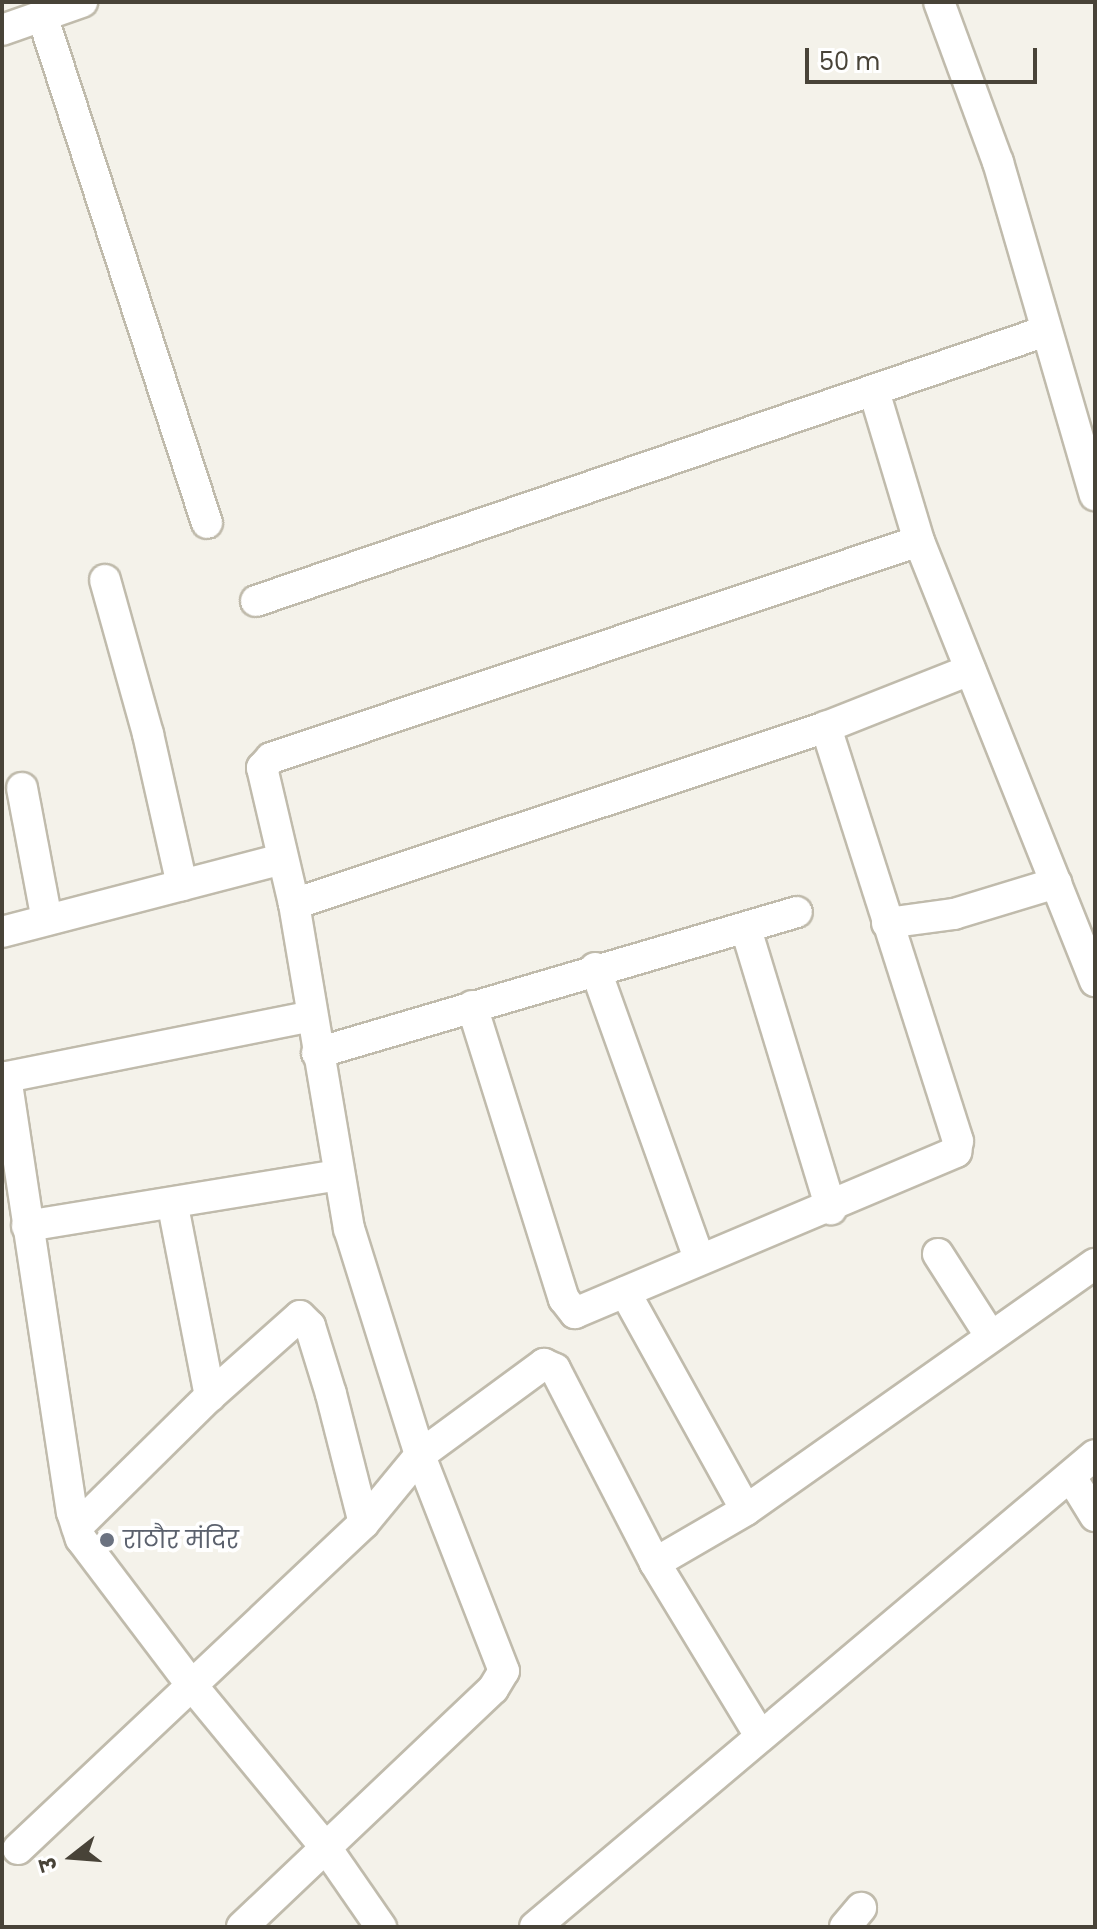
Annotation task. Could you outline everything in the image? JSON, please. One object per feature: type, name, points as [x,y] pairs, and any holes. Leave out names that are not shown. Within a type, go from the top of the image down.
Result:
[{"type":"street","points":[[2,30],[82,2]]},
{"type":"street","points":[[939,2],[998,162],[1046,331],[1088,448],[1095,495]]},
{"type":"street","points":[[42,15],[207,523]]},
{"type":"street","points":[[256,601],[1046,331]]},
{"type":"street","points":[[874,391],[919,541],[1095,981]]},
{"type":"street","points":[[242,1927],[493,1689],[504,1671],[420,1455],[349,1229],[337,1175],[294,904],[262,777],[271,758],[919,541]]},
{"type":"street","points":[[105,580],[148,734],[182,885]]},
{"type":"street","points":[[294,904],[826,727],[970,670]]},
{"type":"street","points":[[472,1006],[569,1310],[582,1312],[699,1259],[831,1209],[951,1155],[958,1147],[826,727]]},
{"type":"street","points":[[22,788],[47,920]]},
{"type":"street","points":[[2,932],[282,859]]},
{"type":"street","points":[[887,923],[954,914],[1056,883]]},
{"type":"street","points":[[317,1053],[595,968],[746,929],[797,912]]},
{"type":"street","points":[[746,929],[831,1209]]},
{"type":"street","points":[[595,968],[699,1259]]},
{"type":"street","points":[[311,1016],[4,1078],[77,1527],[190,1683],[327,1849],[381,1927]]},
{"type":"street","points":[[27,1226],[173,1206],[337,1175]]},
{"type":"street","points":[[173,1206],[210,1396]]},
{"type":"street","points":[[938,1254],[991,1337]]},
{"type":"street","points":[[655,1563],[746,1510],[1095,1264]]},
{"type":"street","points":[[625,1292],[746,1510]]},
{"type":"street","points":[[77,1527],[210,1396],[293,1321],[306,1318],[364,1523]]},
{"type":"street","points":[[18,1849],[190,1683],[364,1523],[420,1455],[536,1366],[550,1364],[655,1563],[760,1736]]},
{"type":"street","points":[[535,1927],[1095,1455]]},
{"type":"street","points":[[1071,1477],[1095,1516]]},
{"type":"place","name":"राठौर मंदिर","points":[[107,1540]]}]
